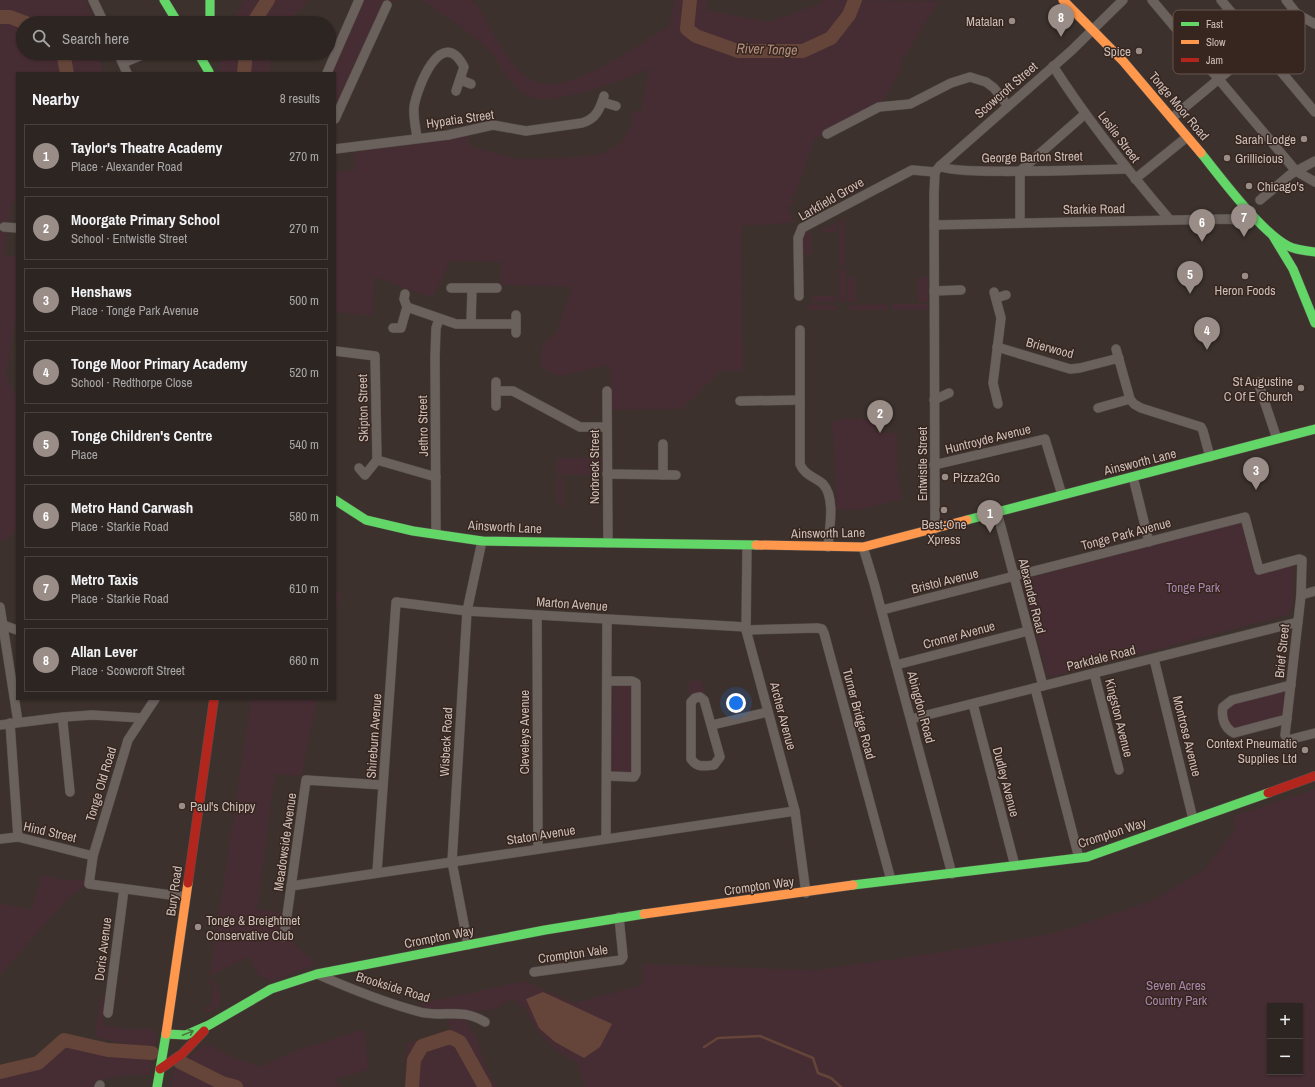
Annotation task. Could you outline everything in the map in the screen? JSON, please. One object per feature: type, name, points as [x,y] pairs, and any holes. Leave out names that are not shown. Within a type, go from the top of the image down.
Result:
[{"type":"main road","points":[[164,0],[174,16]]},
{"type":"main road","name":"Tonge Moor Road","points":[[1064,0],[1094,28],[1251,211],[1283,243],[1315,245]]},
{"type":"main road","points":[[209,16],[212,2]]},
{"type":"main road","points":[[193,60],[195,66]]},
{"type":"main road","points":[[202,60],[209,72]]},
{"type":"main road","points":[[209,60],[209,72]]},
{"type":"main road","points":[[1269,229],[1293,269],[1315,323]]},
{"type":"main road","points":[[1293,269],[1298,245]]},
{"type":"main road","name":"Tonge Moor Road","points":[[1298,245],[1315,252]]},
{"type":"main road","name":"Ainsworth Lane","points":[[336,501],[366,520],[436,534],[482,541],[828,548],[863,547],[1315,429]]},
{"type":"main road","name":"Bury Road","points":[[157,1087],[166,1034],[214,700]]},
{"type":"main road","name":"Crompton Way","points":[[166,1034],[183,1035],[209,1025],[271,989],[317,974],[619,917],[806,893],[891,880],[1079,858],[1315,776]]},
{"type":"main road","name":"Crompton Way","points":[[160,1069],[182,1054],[190,1044],[198,1039],[209,1025]]},
{"type":"main road","points":[[164,1045],[190,1044]]},
{"type":"street","points":[[93,0],[101,16]]},
{"type":"street","points":[[336,52],[359,0]]},
{"type":"street","points":[[1152,0],[1173,25]]},
{"type":"street","points":[[1221,0],[1229,10]]},
{"type":"street","points":[[1286,0],[1294,10]]},
{"type":"street","name":"Scowcroft Street","points":[[938,169],[1094,28],[1119,1]]},
{"type":"street","points":[[338,105],[387,5]]},
{"type":"street","points":[[1305,18],[1315,24]]},
{"type":"street","points":[[417,138],[414,109],[417,95],[433,60],[439,55],[447,52],[454,54],[460,59],[464,67],[461,80],[456,91]]},
{"type":"street","points":[[122,60],[127,72]]},
{"type":"street","points":[[123,63],[130,60]]},
{"type":"street","points":[[327,72],[333,60]]},
{"type":"street","name":"Leslie Street","points":[[1053,66],[1126,168],[1170,220]]},
{"type":"street","points":[[1215,74],[1296,171],[1315,182]]},
{"type":"street","points":[[1172,118],[1225,74]]},
{"type":"street","points":[[1283,74],[1315,112]]},
{"type":"street","points":[[827,134],[840,132],[880,107],[910,104],[951,83],[970,77],[986,82],[994,88],[1008,106]]},
{"type":"street","points":[[461,80],[471,84]]},
{"type":"street","name":"Hypatia Street","points":[[336,149],[448,135],[493,125],[526,131],[582,123],[589,121],[594,116],[603,99],[616,106]]},
{"type":"street","points":[[1020,223],[1020,171],[1086,114]]},
{"type":"street","points":[[1135,179],[1187,137]]},
{"type":"street","points":[[1260,200],[1296,171],[1315,161]]},
{"type":"street","name":"George Barton Street","points":[[938,169],[1020,171],[1126,168]]},
{"type":"street","name":"Entwistle Street","points":[[935,529],[934,225],[938,169]]},
{"type":"street","name":"Larkfield Grove","points":[[799,296],[798,238],[802,228],[912,170],[938,169]]},
{"type":"street","name":"Starkie Road","points":[[934,225],[1237,220],[1251,211]]},
{"type":"street","points":[[4,227],[16,228]]},
{"type":"street","points":[[451,288],[497,288]]},
{"type":"street","points":[[471,324],[472,288]]},
{"type":"street","points":[[934,291],[961,290]]},
{"type":"street","points":[[393,328],[401,328],[407,307],[404,299],[406,294]]},
{"type":"street","points":[[998,404],[998,391],[993,383],[1000,318],[995,295],[1006,296]]},
{"type":"street","points":[[407,307],[456,324],[516,324]]},
{"type":"street","name":"Jethro Street","points":[[436,534],[435,357],[436,328],[439,319]]},
{"type":"street","points":[[800,330],[800,400],[804,420],[800,464],[804,470],[823,485],[829,495],[828,548]]},
{"type":"street","name":"Brierwood","points":[[998,347],[1070,369],[1080,368],[1118,353],[1130,399]]},
{"type":"street","name":"Skipton Street","points":[[336,351],[375,356],[377,460]]},
{"type":"street","points":[[1258,382],[1260,398],[1277,439]]},
{"type":"street","points":[[496,406],[496,387],[513,391],[580,428],[607,427]]},
{"type":"street","name":"Norbreck Street","points":[[607,391],[608,543]]},
{"type":"street","points":[[934,400],[949,393]]},
{"type":"street","points":[[1098,408],[1130,399],[1141,408],[1201,427],[1210,457]]},
{"type":"street","points":[[740,401],[800,400]]},
{"type":"street","name":"Huntroyde Avenue","points":[[934,465],[1042,439],[1047,440],[1062,495]]},
{"type":"street","points":[[664,444],[664,475]]},
{"type":"street","points":[[359,468],[365,475],[377,460],[436,477]]},
{"type":"street","points":[[608,474],[676,475]]},
{"type":"street","points":[[1133,477],[1148,542]]},
{"type":"street","name":"Alexander Road","points":[[997,512],[1028,631],[1039,687],[1079,858]]},
{"type":"street","name":"Tonge Park Avenue","points":[[1014,577],[1245,517],[1259,570],[1302,560]]},
{"type":"street","name":"Wisbeck Road","points":[[468,945],[452,862],[467,611],[482,541]]},
{"type":"street","name":"Archer Avenue","points":[[747,546],[746,628],[794,811],[806,893]]},
{"type":"street","name":"Abingdon Road","points":[[863,547],[882,610],[952,874]]},
{"type":"street","name":"Brief Street","points":[[1302,560],[1301,595],[1285,738],[1291,739],[1315,733]]},
{"type":"street","name":"Bristol Avenue","points":[[882,610],[1014,577]]},
{"type":"street","points":[[1301,595],[1315,591]]},
{"type":"street","name":"Marton Avenue","points":[[396,602],[467,611],[746,628]]},
{"type":"street","name":"Shireburn Avenue","points":[[377,872],[396,602]]},
{"type":"street","points":[[0,606],[14,723],[18,837]]},
{"type":"street","name":"Cleveleys Avenue","points":[[537,615],[538,849]]},
{"type":"street","points":[[606,838],[607,620]]},
{"type":"street","name":"Parkdale Road","points":[[911,719],[1298,622]]},
{"type":"street","points":[[3,625],[16,630]]},
{"type":"street","name":"Turner Bridge Road","points":[[746,628],[822,629],[891,880]]},
{"type":"street","name":"Cromer Avenue","points":[[896,665],[1028,631]]},
{"type":"street","name":"Montrose Avenue","points":[[1154,658],[1193,819]]},
{"type":"street","name":"Kingston Avenue","points":[[1094,673],[1119,770]]},
{"type":"street","points":[[607,681],[632,681],[636,683],[636,773],[634,777],[607,776]]},
{"type":"street","points":[[1287,719],[1234,733],[1226,727],[1222,712],[1223,707],[1232,700],[1291,685]]},
{"type":"street","points":[[700,697],[704,700],[712,725],[720,757],[714,765],[700,767],[694,764],[690,759],[691,702],[695,698],[700,697]]},
{"type":"street","name":"Tonge Old Road","points":[[124,889],[89,884],[93,856],[128,740],[154,700]]},
{"type":"street","name":"Dudley Avenue","points":[[973,704],[1015,866]]},
{"type":"street","points":[[712,725],[768,712]]},
{"type":"street","points":[[0,725],[92,715],[142,718]]},
{"type":"street","points":[[64,717],[63,723],[70,792]]},
{"type":"street","name":"Meadowside Avenue","points":[[284,937],[306,780],[383,785]]},
{"type":"street","name":"Staton Avenue","points":[[292,886],[377,872],[794,811]]},
{"type":"street","name":"Hind Street","points":[[0,839],[18,837],[93,856]]},
{"type":"street","points":[[124,889],[186,897]]},
{"type":"street","name":"Doris Avenue","points":[[108,1013],[124,889]]},
{"type":"street","name":"Crompton Vale","points":[[534,972],[621,960],[623,957],[619,917]]},
{"type":"street","name":"Brookside Road","points":[[317,974],[421,1012],[468,1015],[474,1016],[485,1022]]},
{"type":"green space","points":[[0,0],[85,0],[93,16],[16,16],[16,60],[99,60],[104,71],[16,72],[16,202],[12,201],[4,255],[16,257],[16,315],[6,376],[16,397],[16,529],[9,539],[0,541]]},
{"type":"green space","points":[[244,0],[308,0],[293,16],[236,16]]},
{"type":"green space","points":[[364,0],[396,0],[381,7],[338,101],[336,100],[336,72],[331,72]]},
{"type":"green space","points":[[421,0],[470,0],[478,6],[506,54],[519,71],[536,81],[555,84],[584,76],[614,60],[669,26],[675,0],[706,0],[707,10],[768,22],[819,4],[824,0],[939,1],[903,59],[898,75],[879,107],[815,139],[796,192],[791,199],[794,203],[787,207],[794,222],[765,225],[742,225],[743,371],[720,371],[682,409],[611,410],[610,365],[559,376],[541,367],[542,345],[556,334],[572,287],[500,285],[501,262],[451,261],[432,298],[375,277],[373,316],[336,312],[336,172],[355,170],[353,153],[467,134],[469,146],[517,159],[570,158],[602,154],[622,142],[631,127],[633,111],[641,111],[649,69],[607,85],[572,95],[540,99],[529,97],[520,91],[505,74],[494,56],[478,40]]},
{"type":"green space","points":[[220,60],[271,60],[270,72],[219,72]]},
{"type":"green space","points":[[845,218],[846,265],[839,265],[839,222]]},
{"type":"green space","points":[[836,223],[836,232],[819,232]]},
{"type":"green space","points":[[811,228],[811,255],[802,254],[803,236],[807,230]]},
{"type":"green space","points":[[839,269],[846,269],[846,302],[839,302]]},
{"type":"green space","points":[[848,277],[855,277],[855,302],[848,302]]},
{"type":"green space","points":[[917,277],[928,277],[928,302],[918,302]]},
{"type":"green space","points":[[813,296],[836,296],[836,302],[813,302]]},
{"type":"green space","points":[[807,304],[836,305],[836,310],[807,310]]},
{"type":"green space","points":[[887,304],[887,310],[849,310],[849,305]]},
{"type":"green space","points":[[892,304],[928,304],[928,310],[892,310]]},
{"type":"green space","points":[[838,419],[876,420],[876,432],[897,433],[898,480],[902,499],[858,510],[836,509],[833,429],[831,428],[831,422],[838,422]]},
{"type":"green space","points":[[557,458],[601,458],[601,475],[557,475]]},
{"type":"green space","points":[[557,477],[563,478],[563,507],[559,507],[559,502],[557,502]]},
{"type":"green space","name":"Tonge Park","points":[[1242,522],[1256,573],[1294,563],[1293,604],[1288,615],[1051,677],[1047,675],[1021,580]]},
{"type":"green space","points":[[336,592],[341,594],[336,612]]},
{"type":"green space","points":[[689,681],[702,681],[705,693],[695,692],[689,695]]},
{"type":"green space","points":[[613,685],[633,686],[634,768],[630,773],[612,772]]},
{"type":"green space","points":[[1284,690],[1283,714],[1280,719],[1236,731],[1228,725],[1225,709],[1228,705]]},
{"type":"green space","points":[[251,700],[317,700],[301,776],[275,774],[257,909],[294,915],[291,941],[317,964],[272,982],[258,975],[249,956],[210,976],[221,995],[219,1006],[207,1014],[205,1006],[211,1006],[214,988],[209,982]]},
{"type":"green space","name":"Seven Acres Country Park","points":[[1315,789],[1315,1087],[585,1087],[577,1063],[555,1050],[537,1030],[524,1006],[520,1007],[512,998],[496,1009],[456,1013],[430,1012],[420,1004],[524,981],[574,1003],[643,985],[642,964],[815,970],[923,955],[1056,933],[1149,902],[1204,870],[1236,828],[1233,816]]},
{"type":"green space","points":[[42,875],[73,881],[90,875],[89,884],[69,897],[0,975],[0,903],[31,910]]},
{"type":"green space","points":[[101,994],[104,998],[103,1021],[106,1026],[134,1030],[134,1028],[151,1029],[157,1037],[154,1051],[95,1037]]},
{"type":"green space","points":[[448,1019],[466,1020],[478,1042],[484,1063],[497,1087],[405,1087],[407,1043],[450,1033]]},
{"type":"green space","points":[[365,1029],[368,1070],[335,1079],[341,1087],[169,1087],[175,1067],[207,1043],[236,1059],[262,1066],[294,1051]]},
{"type":"green space","points":[[64,1040],[108,1050],[152,1053],[150,1075],[115,1077],[96,1084],[96,1087],[0,1087],[0,1072],[38,1063]]},
{"type":"shaded area","points":[[543,992],[612,1024],[600,1047],[584,1058],[555,1042],[539,1028],[526,999]]},
{"type":"waterway","name":"River Tonge","points":[[258,16],[268,0]]},
{"type":"waterway","name":"River Tonge","points":[[690,0],[687,29],[696,36],[738,51],[803,51],[831,38],[849,15],[855,0]]},
{"type":"waterway","name":"River Tonge","points":[[0,17],[10,17],[16,19]]},
{"type":"waterway","name":"River Tonge","points":[[64,60],[67,72]]},
{"type":"waterway","name":"River Tonge","points":[[244,72],[245,60]]},
{"type":"waterway","points":[[704,1047],[718,1038],[760,1036],[813,1058],[818,1073],[831,1078],[841,1087]]},
{"type":"waterway","points":[[412,1087],[414,1060],[422,1046],[450,1037],[460,1042],[485,1087]]},
{"type":"waterway","points":[[0,1072],[38,1063],[64,1040],[108,1050],[152,1053]]},
{"type":"waterway","points":[[180,1062],[222,1083],[236,1087]]},
{"type":"waterway","points":[[216,1087],[217,1080]]},
{"type":"traffic: fast","points":[[164,0],[174,16]]},
{"type":"traffic: fast","points":[[210,0],[210,16]]},
{"type":"traffic: fast","points":[[202,60],[209,72]]},
{"type":"traffic: fast","points":[[1201,153],[1242,204],[1277,239],[1288,246],[1315,252]]},
{"type":"traffic: fast","points":[[1273,236],[1293,269],[1315,323]]},
{"type":"traffic: fast","points":[[967,520],[1315,429]]},
{"type":"traffic: fast","points":[[336,501],[366,520],[413,531],[482,541],[756,545]]},
{"type":"traffic: fast","points":[[853,885],[1087,857],[1268,793]]},
{"type":"traffic: fast","points":[[157,1087],[166,1034],[186,1035],[209,1025],[271,989],[317,974],[545,930],[644,914]]},
{"type":"traffic: slow","points":[[1063,0],[1123,61],[1201,153]]},
{"type":"traffic: slow","points":[[756,545],[863,547],[967,520]]},
{"type":"traffic: slow","points":[[166,1034],[188,883]]},
{"type":"traffic: slow","points":[[644,914],[853,885]]},
{"type":"traffic: jam","points":[[188,883],[214,700]]},
{"type":"traffic: jam","points":[[1268,793],[1315,776]]},
{"type":"traffic: jam","points":[[160,1069],[182,1054],[204,1031]]},
{"type":"place","name":"Matalan","points":[[1012,21]]},
{"type":"place","name":"Allan Lever","points":[[1061,37]]},
{"type":"place","name":"Spice","points":[[1139,51]]},
{"type":"place","name":"Sarah Lodge","points":[[1304,139]]},
{"type":"place","name":"Grillicious","points":[[1227,158]]},
{"type":"place","name":"Chicago's","points":[[1249,186]]},
{"type":"place","name":"Metro Taxis","points":[[1244,237]]},
{"type":"place","name":"Metro Hand Carwash","points":[[1202,242]]},
{"type":"place","name":"Heron Foods","points":[[1245,276]]},
{"type":"place","name":"Tonge Children's Centre","points":[[1190,294]]},
{"type":"place","name":"Tonge Moor Primary Academy","points":[[1207,350]]},
{"type":"place","name":"St Augustine C Of E Church","points":[[1301,388]]},
{"type":"place","name":"Moorgate Primary School","points":[[880,433]]},
{"type":"place","name":"Pizza2Go","points":[[945,477]]},
{"type":"place","name":"Henshaws","points":[[1256,490]]},
{"type":"place","name":"Best-One Xpress","points":[[944,510]]},
{"type":"place","name":"Taylor's Theatre Academy","points":[[990,533]]},
{"type":"place","name":"Context Pneumatic Supplies Ltd","points":[[1305,750]]},
{"type":"place","name":"Paul's Chippy","points":[[182,806]]},
{"type":"place","name":"Tonge & Breightmet Conservative Club","points":[[198,927]]}]
